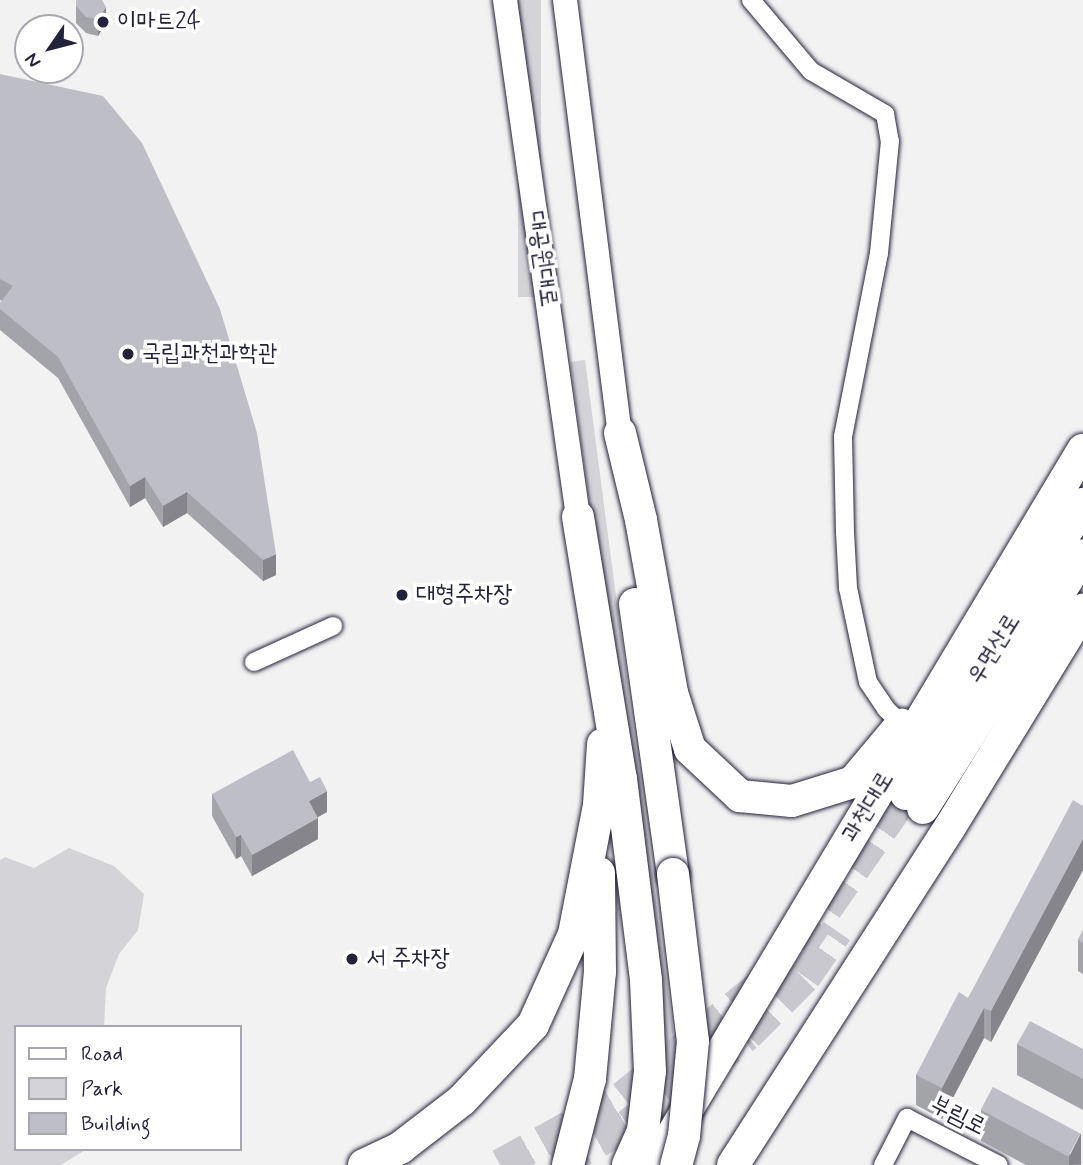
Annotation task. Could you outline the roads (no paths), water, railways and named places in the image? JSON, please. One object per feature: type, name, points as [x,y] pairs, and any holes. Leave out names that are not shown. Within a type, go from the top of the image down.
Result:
[{"type":"highway","points":[[620,433],[641,520],[672,693],[691,749],[740,796],[792,801],[853,782],[902,724],[936,694]]},
{"type":"highway","points":[[620,433],[615,466],[673,874],[693,1041],[684,1136],[676,1165]]},
{"type":"highway","name":"과천대로","points":[[654,1165],[1083,450]]},
{"type":"highway","name":"우면산로","points":[[1083,504],[915,801],[1083,555]]},
{"type":"highway","points":[[578,517],[646,980],[650,1071],[643,1131],[628,1165]]},
{"type":"highway","points":[[733,1165],[1083,610]]},
{"type":"highway","points":[[568,1165],[590,1079],[600,972],[599,805],[606,694]]},
{"type":"highway","points":[[364,1165],[400,1148],[462,1100],[533,1024],[574,934],[599,805]]},
{"type":"street","name":"대공원대로","points":[[505,0],[578,517]]},
{"type":"street","points":[[565,0],[620,433]]},
{"type":"street","points":[[751,0],[811,71],[885,114],[890,141],[879,253],[843,437],[845,531],[850,600],[868,682],[886,709],[902,724]]},
{"type":"street","points":[[254,662],[333,626]]},
{"type":"street","name":"부림로","points":[[883,1165],[907,1118],[997,1165]]},
{"type":"tunnel","points":[[799,948],[906,794]]},
{"type":"tunnel","points":[[556,1165],[628,1125],[747,1035],[805,977],[837,931]]},
{"type":"tunnel","points":[[500,1165],[623,1097],[760,986]]},
{"type":"place","name":"이마트24","points":[[103,22]]},
{"type":"place","name":"국립과천과학관","points":[[128,354]]},
{"type":"place","name":"대형주차장","points":[[402,595]]},
{"type":"place","name":"서 주차장","points":[[352,959]]}]
